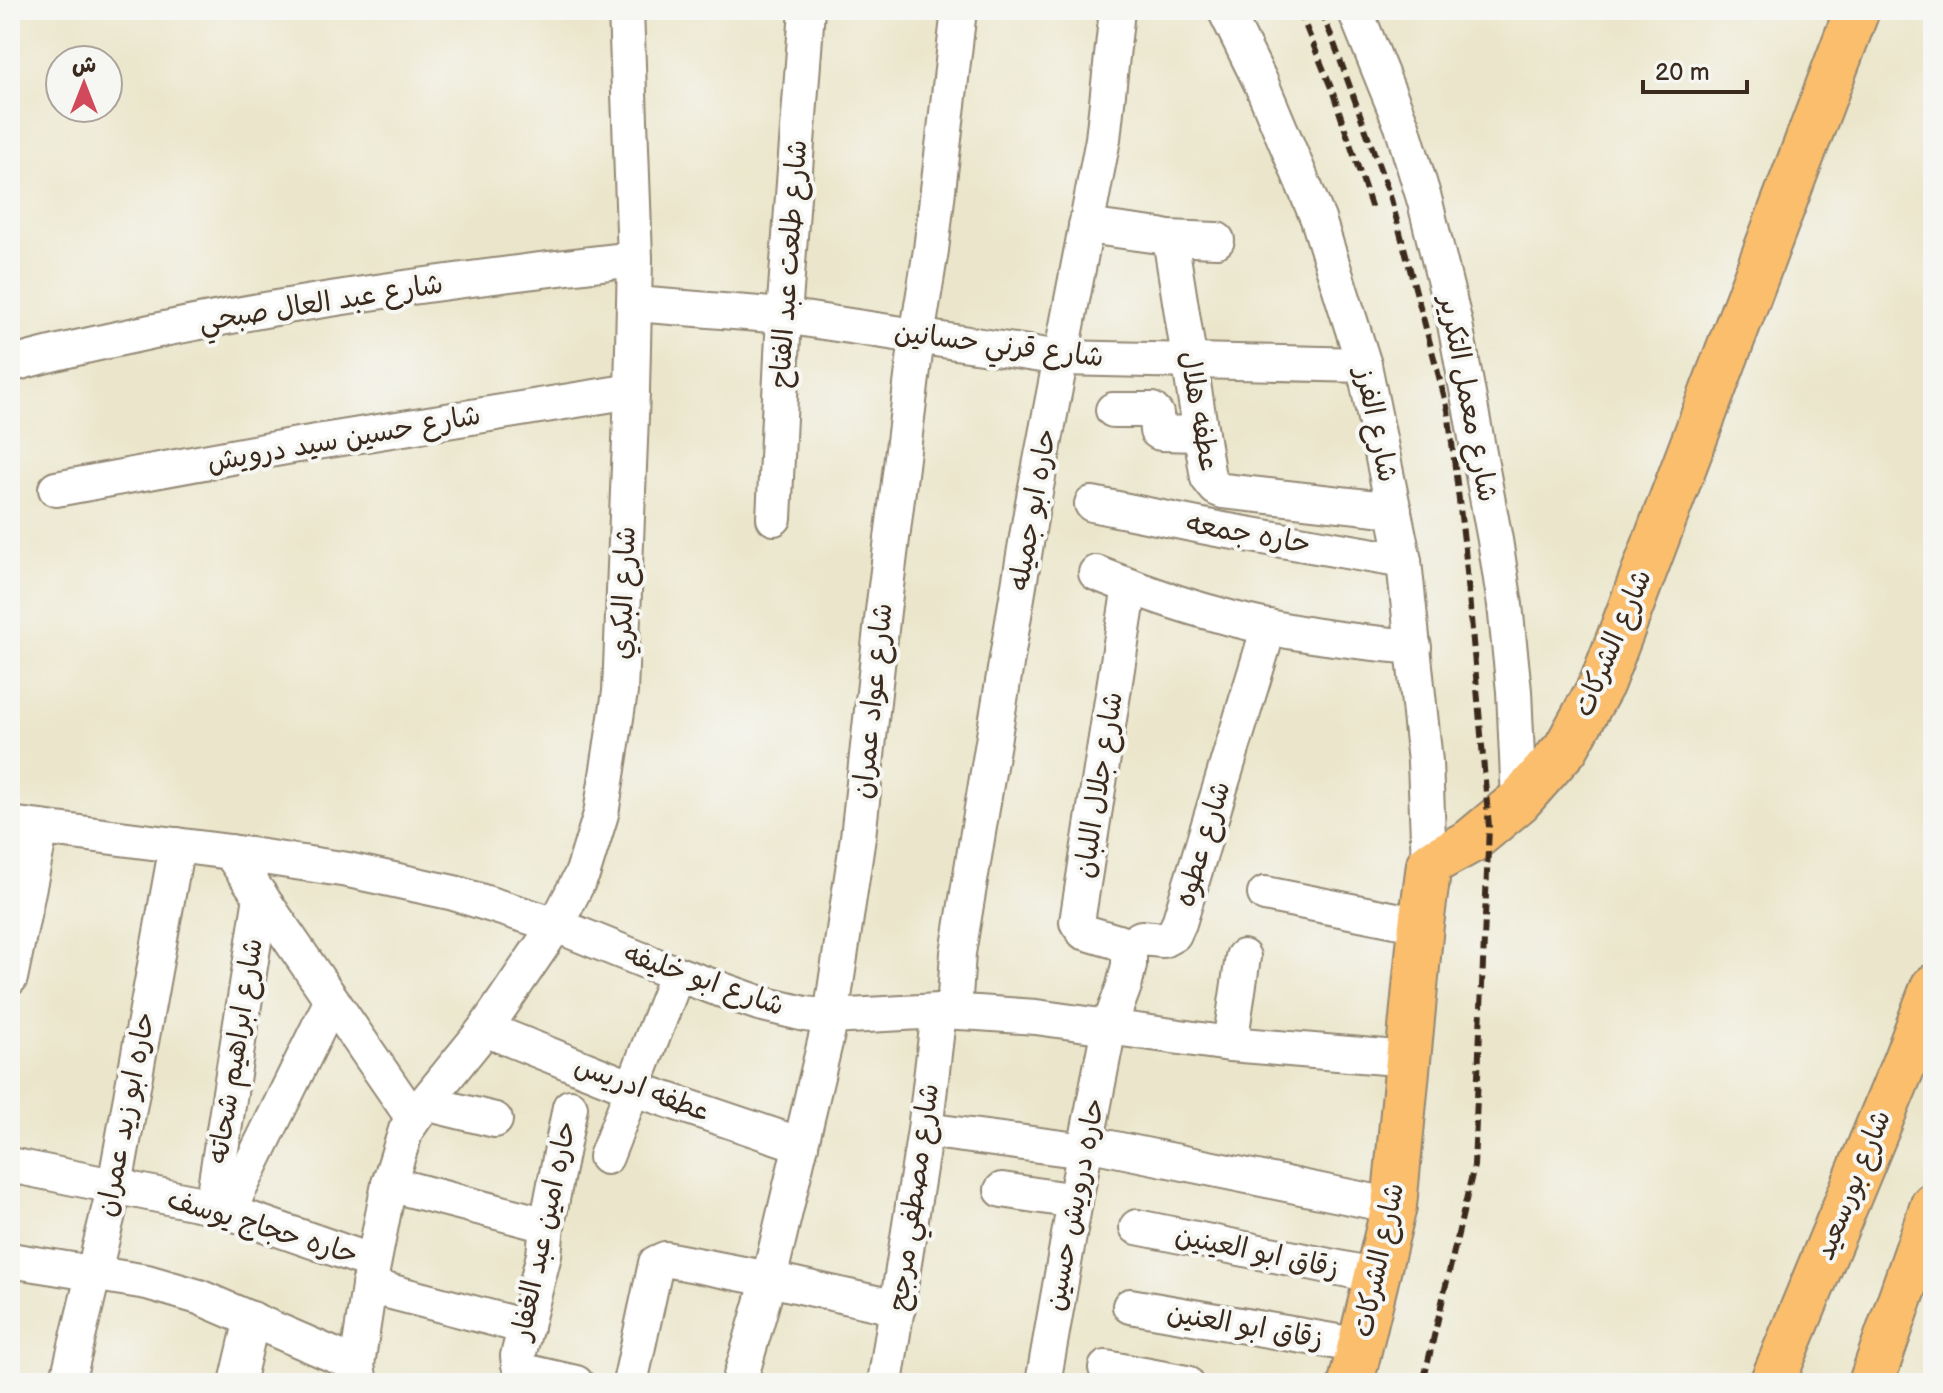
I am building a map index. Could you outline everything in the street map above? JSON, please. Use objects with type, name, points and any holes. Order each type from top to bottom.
[{"type":"main road","name":"شارع الشركات","points":[[1356,1364],[1394,1206],[1429,864],[1471,841],[1519,801],[1566,748],[1602,683],[1857,10]]},
{"type":"main road","name":"شارع بورسعيد","points":[[1772,1383],[1919,1067],[1933,987]]},
{"type":"main road","points":[[1871,1383],[1933,1205]]},
{"type":"street","name":"شارع البكري","points":[[358,1374],[371,1274],[399,1145],[419,1110],[485,1029],[556,925],[583,872],[601,814],[618,704],[635,304],[626,10]]},
{"type":"street","name":"شارع طلعت عبد الفتاح","points":[[774,518],[784,316],[807,10]]},
{"type":"street","name":"شارع عواد عمران","points":[[739,1383],[769,1279],[831,1017],[858,837],[883,611],[959,10]]},
{"type":"street","name":"حاره ابو جميله","points":[[946,1011],[1031,513],[1103,139],[1117,10]]},
{"type":"street","name":"شارع الفرز","points":[[1225,10],[1261,83],[1318,219],[1364,365],[1404,561],[1425,762],[1429,864]]},
{"type":"street","name":"شارع معمل التكرير","points":[[1355,10],[1402,126],[1425,202],[1455,324],[1505,605],[1514,691],[1519,801]]},
{"type":"street","points":[[1086,226],[1167,238],[1217,240]]},
{"type":"street","name":"عطفه هلال","points":[[1167,238],[1171,244],[1208,478],[1216,488],[1394,510]]},
{"type":"street","name":"شارع عبد العال صبحي","points":[[10,365],[58,351],[284,307],[635,259]]},
{"type":"street","name":"شارع قرني حسانين","points":[[635,304],[784,316],[1061,358],[1364,365]]},
{"type":"street","name":"شارع حسين سيد درويش","points":[[56,489],[286,447],[632,391]]},
{"type":"street","points":[[1113,410],[1152,410],[1156,414],[1157,431],[1160,433],[1200,434]]},
{"type":"street","name":"حاره جمعه","points":[[1092,504],[1404,561]]},
{"type":"street","points":[[1096,573],[1220,616],[1341,640],[1414,647]]},
{"type":"street","name":"شارع جلال اللبان","points":[[1129,951],[1118,942],[1084,932],[1077,922],[1130,586]]},
{"type":"street","name":"شارع عطوه","points":[[1129,951],[1133,943],[1141,938],[1163,940],[1174,934],[1179,923],[1269,627]]},
{"type":"street","points":[[10,978],[25,826]]},
{"type":"street","name":"شارع ابو خليفه","points":[[25,826],[348,870],[454,893],[556,925],[759,1003],[805,1014],[831,1017],[946,1011],[1036,1017],[1230,1044],[1409,1059]]},
{"type":"street","name":"حاره ابو زيد عمران","points":[[67,1383],[115,1185],[177,845]]},
{"type":"street","points":[[230,852],[332,1000],[419,1110],[495,1120]]},
{"type":"street","points":[[1265,894],[1421,925]]},
{"type":"street","name":"شارع ابراهيم شحاته","points":[[220,1209],[261,897]]},
{"type":"street","points":[[1109,1027],[1124,986],[1129,951]]},
{"type":"street","points":[[1230,1044],[1243,957]]},
{"type":"street","points":[[606,1157],[677,974]]},
{"type":"street","points":[[220,1209],[332,1000]]},
{"type":"street","name":"شارع مصطفي مرجح","points":[[885,1383],[946,1011]]},
{"type":"street","name":"حاره درويش حسين","points":[[1043,1383],[1109,1027]]},
{"type":"street","name":"عطفه ادريس","points":[[485,1029],[632,1088],[801,1145]]},
{"type":"street","name":"حاره امين عبد الغفار","points":[[522,1342],[544,1255],[570,1107]]},
{"type":"street","points":[[925,1130],[1085,1147],[1394,1206]]},
{"type":"street","name":"حاره حجاج يوسف","points":[[10,1165],[220,1209],[522,1342]]},
{"type":"street","points":[[389,1184],[547,1225]]},
{"type":"street","points":[[1002,1190],[1075,1201]]},
{"type":"street","name":"زقاق ابو العينين","points":[[1137,1227],[1378,1276]]},
{"type":"street","points":[[630,1383],[656,1263],[665,1259],[898,1308]]},
{"type":"street","points":[[10,1260],[147,1282],[199,1297],[252,1319],[358,1374]]},
{"type":"street","name":"زقاق ابو العنين","points":[[1130,1306],[1356,1364]]},
{"type":"street","points":[[237,1383],[252,1319]]},
{"type":"street","points":[[522,1342],[519,1365],[524,1371],[566,1382]]},
{"type":"street","points":[[1106,1368],[1186,1383]]},
{"type":"railway","points":[[1299,10],[1332,90],[1372,209]]},
{"type":"railway","points":[[1320,10],[1391,199],[1448,410],[1465,549],[1489,827],[1474,1166],[1423,1383]]}]
